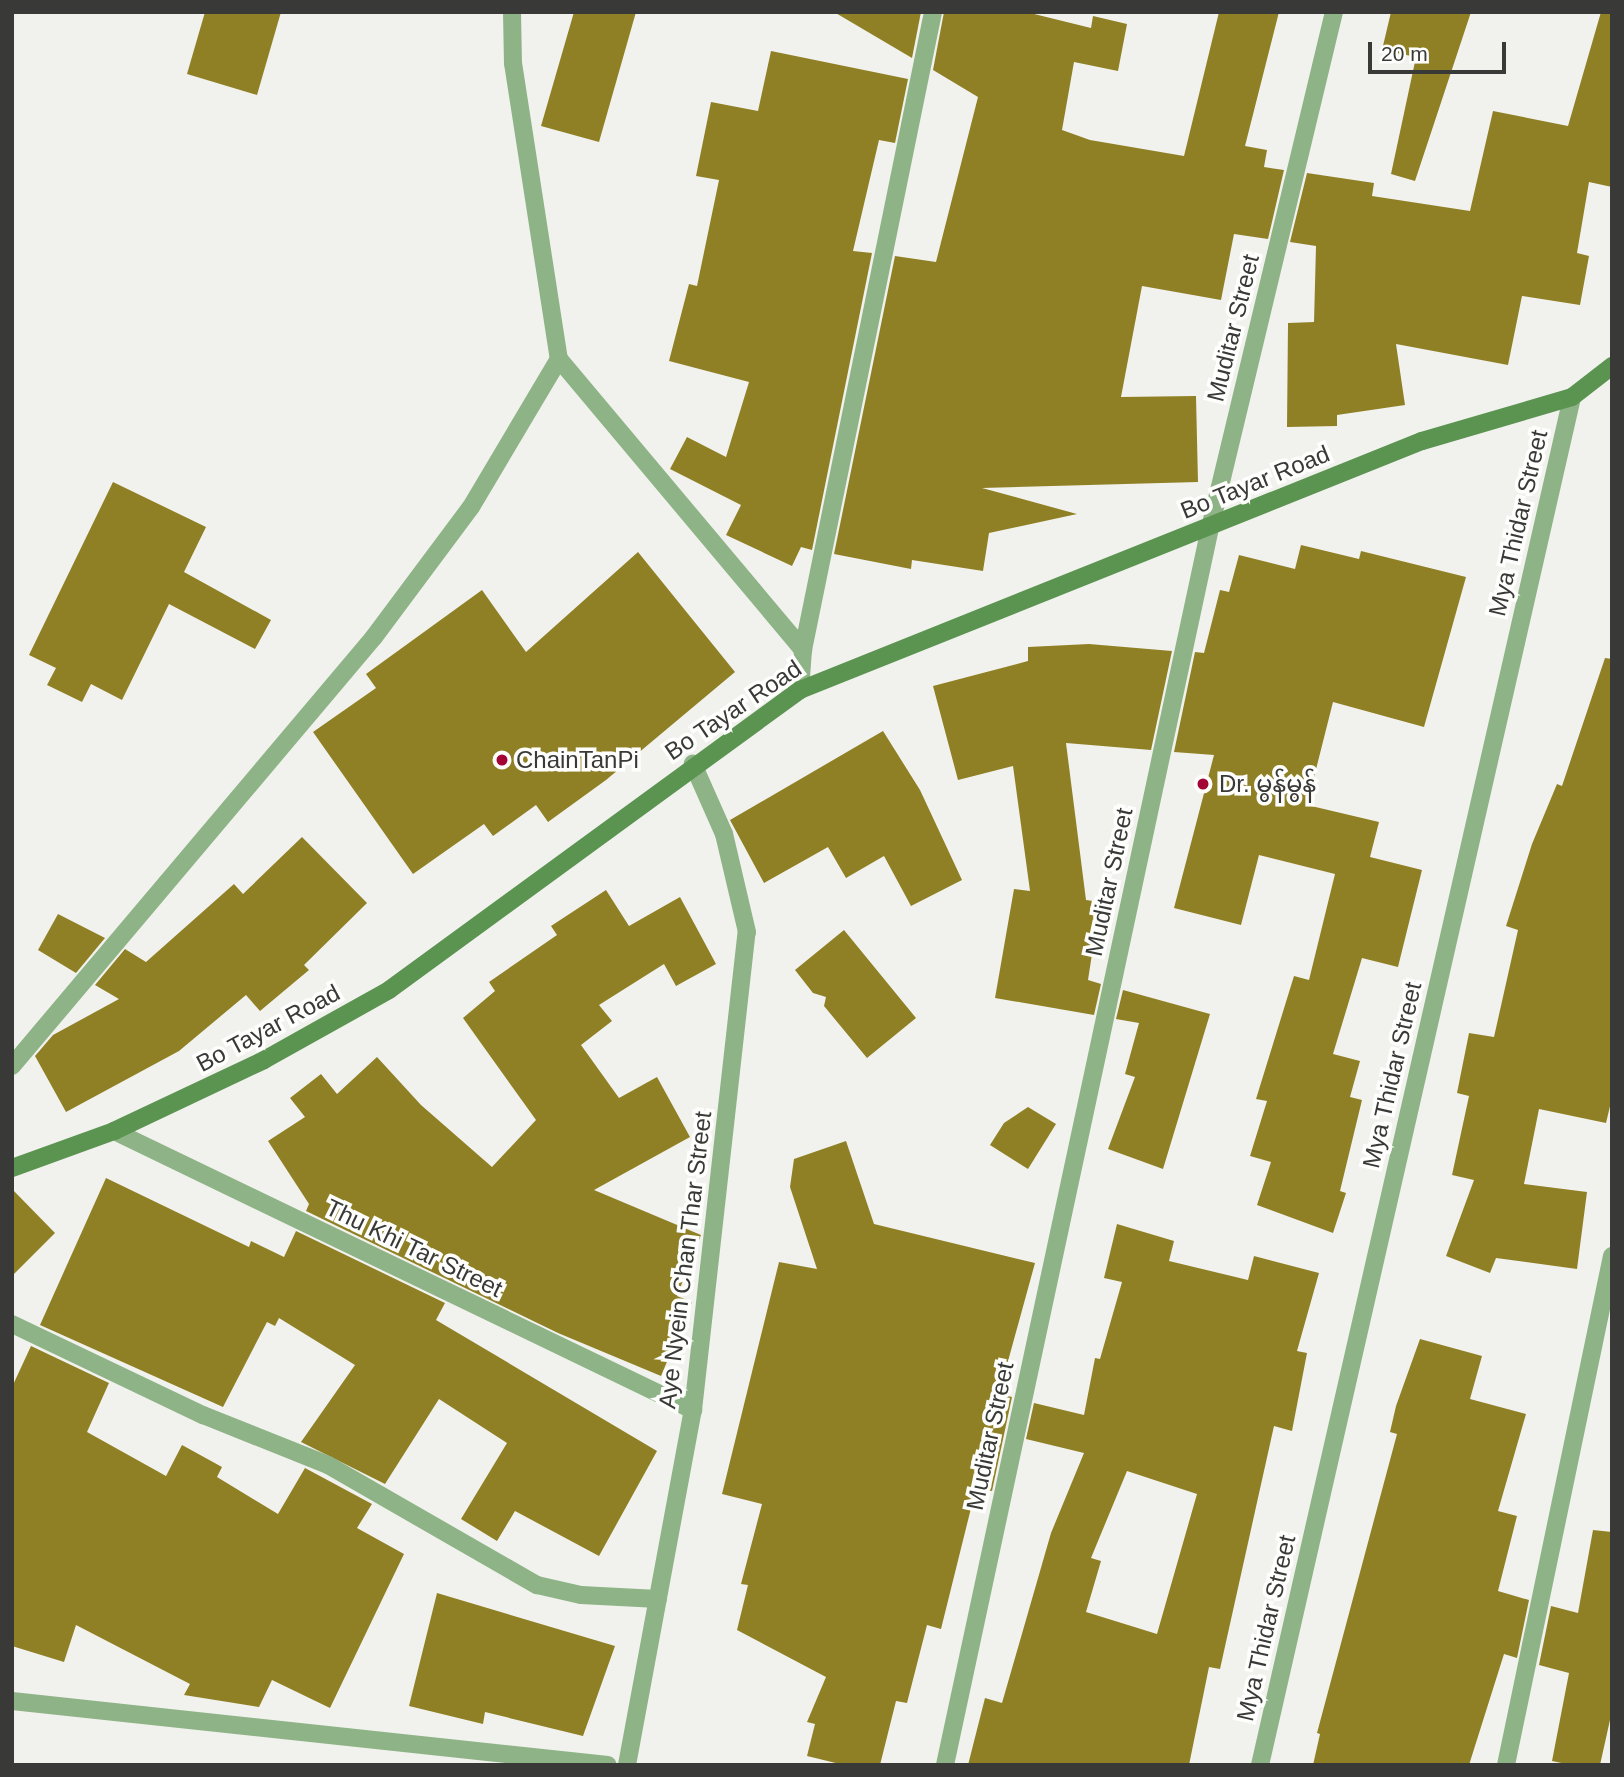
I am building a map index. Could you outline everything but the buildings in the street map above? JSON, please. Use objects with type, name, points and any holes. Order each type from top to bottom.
[{"type":"main road","name":"Bo Tayar Road","points":[[12,1168],[114,1131],[264,1060],[389,990],[693,764],[800,690],[1422,441],[1572,397],[1612,366]]},
{"type":"street","points":[[512,12],[513,63],[559,359],[803,650]]},
{"type":"street","points":[[800,690],[803,650],[933,12]]},
{"type":"street","name":"Muditar Street","points":[[945,1765],[1210,528],[1334,12]]},
{"type":"street","points":[[12,1066],[374,638],[471,507],[559,359]]},
{"type":"street","name":"Mya Thidar Street","points":[[1260,1765],[1572,397]]},
{"type":"street","name":"Aye Nyein Chan Thar Street","points":[[627,1765],[693,1410],[747,932],[724,834],[693,764]]},
{"type":"street","name":"Thu Khi Tar Street","points":[[114,1131],[693,1410]]},
{"type":"street","points":[[1506,1765],[1612,1256]]},
{"type":"street","points":[[12,1324],[203,1415],[328,1465],[537,1585],[581,1595],[658,1599]]},
{"type":"street","points":[[12,1701],[608,1765]]},
{"type":"place","name":"ChainTanPi","points":[[502,760]]},
{"type":"place","name":"Dr. မွန်မွန်","points":[[1203,784]]}]
